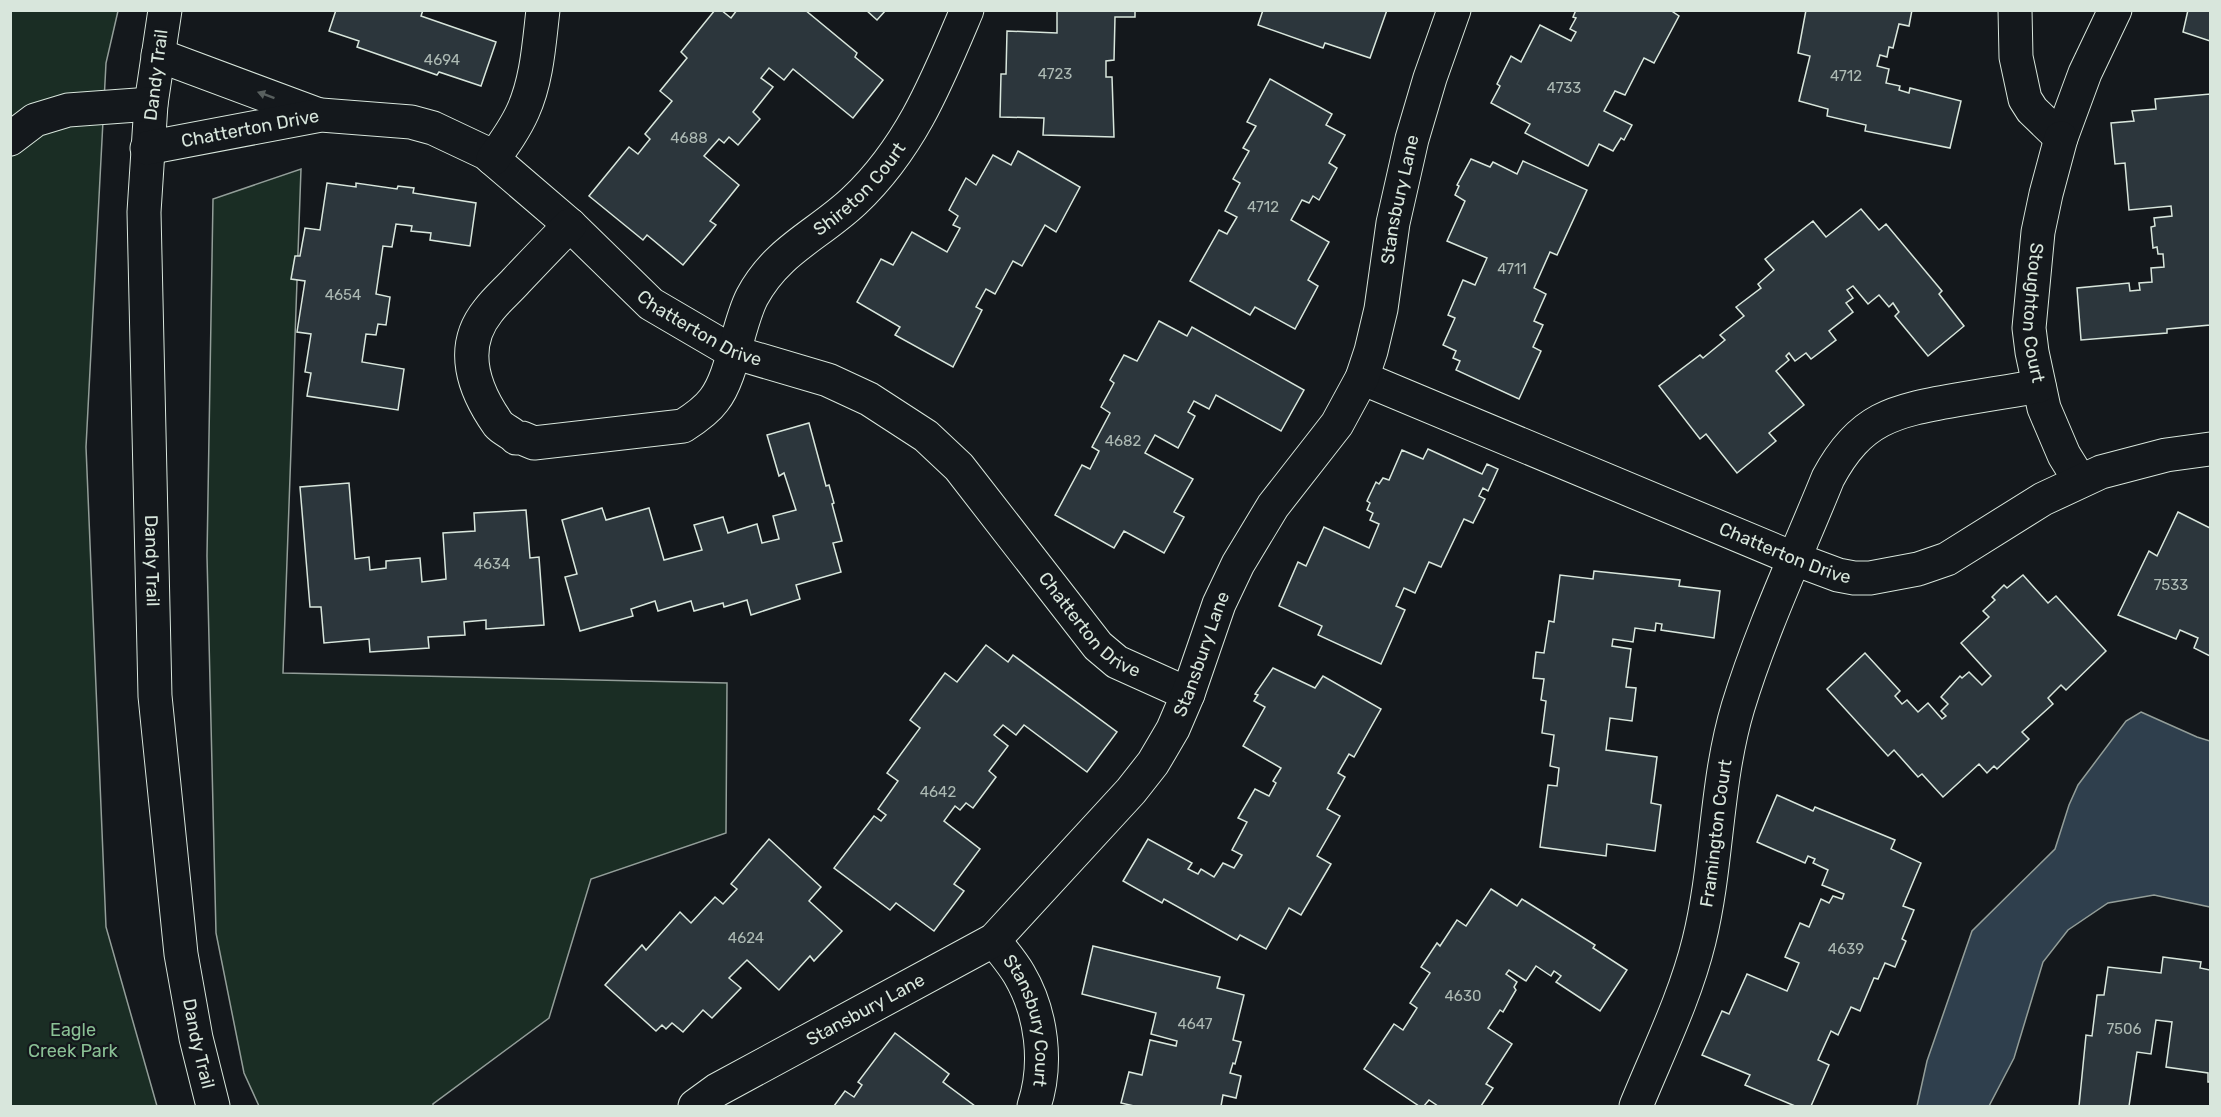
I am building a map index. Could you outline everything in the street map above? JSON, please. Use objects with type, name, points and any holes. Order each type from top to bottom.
[{"type":"street","name":"Dandy Trail","points":[[165,10],[151,104],[144,212],[155,696],[182,965],[196,1038],[213,1107]]},
{"type":"street","points":[[493,159],[514,130],[528,98],[543,10]]},
{"type":"street","name":"Shireton Court","points":[[570,225],[488,310],[479,326],[472,357],[473,377],[480,395],[500,427],[516,438],[534,443],[683,426],[714,401],[723,383],[752,296],[775,265],[798,243],[855,201],[908,136],[929,100],[967,10]]},
{"type":"street","name":"Stansbury Lane","points":[[695,1107],[727,1085],[994,940],[1138,782],[1166,741],[1188,694],[1211,626],[1238,564],[1273,506],[1337,424],[1362,378],[1381,309],[1393,223],[1412,139],[1454,10]]},
{"type":"street","points":[[2015,10],[2016,57],[2025,99],[2032,110],[2061,138]]},
{"type":"street","name":"Stoughton Court","points":[[2080,482],[2064,455],[2044,408],[2031,352],[2029,316],[2038,232],[2061,138],[2085,73],[2115,10]]},
{"type":"street","points":[[158,56],[321,115]]},
{"type":"street","points":[[10,139],[35,120],[68,110],[151,104]]},
{"type":"street","name":"Chatterton Drive","points":[[147,148],[321,115],[411,122],[433,128],[486,153],[570,225],[651,304],[733,352],[828,380],[869,399],[926,436],[959,467],[1098,646],[1118,662],[1188,694]]},
{"type":"street","name":"Chatterton Drive","points":[[1362,378],[1795,559],[1854,578],[1870,578],[1918,569],[1947,559],[2043,499],[2101,472],[2166,455],[2211,449]]},
{"type":"street","name":"Framington Court","points":[[1636,1107],[1699,942],[1713,863],[1721,783],[1736,717],[1758,650],[1839,457],[1863,432],[1883,418],[1905,409],[2039,386]]},
{"type":"street","name":"Stansbury Court","points":[[994,940],[1019,974],[1040,1030],[1040,1076],[1034,1107]]},
{"type":"green space","name":"Eagle Creek Park","points":[[10,11],[118,11],[106,63],[86,447],[106,927],[157,1106],[11,1106]]},
{"type":"green space","points":[[301,169],[283,673],[727,683],[726,833],[591,879],[549,1018],[433,1106],[259,1106],[244,1073],[216,933],[207,556],[213,199]]},
{"type":"water","points":[[2141,712],[2210,741],[2210,907],[2154,895],[2108,903],[2068,930],[2043,962],[2014,1058],[1989,1106],[1917,1106],[1927,1061],[1972,931],[2055,849],[2078,785],[2126,721]]},
{"type":"building","points":[[336,10],[423,10],[421,16],[496,42],[481,86],[439,72],[437,75],[357,47],[359,41],[329,31]]},
{"type":"building","points":[[715,10],[721,10],[731,18],[737,10],[805,10],[857,53],[855,57],[883,80],[853,118],[793,69],[784,80],[769,68],[761,78],[773,87],[753,112],[760,119],[738,145],[729,137],[724,143],[719,139],[704,156],[739,185],[710,221],[716,225],[683,265],[647,235],[643,240],[589,196],[629,147],[638,154],[650,139],[645,134],[672,101],[660,91],[687,58],[681,52]]},
{"type":"building","points":[[866,10],[886,10],[877,20]]},
{"type":"building","points":[[1050,10],[1135,10],[1135,17],[1115,17],[1114,60],[1106,61],[1106,77],[1112,77],[1114,137],[1043,135],[1044,118],[1000,117],[1001,74],[1006,74],[1007,31],[1057,33],[1057,11]]},
{"type":"building","points":[[1263,10],[1387,10],[1370,58],[1325,43],[1323,48],[1258,25]]},
{"type":"building","points":[[1576,10],[1670,10],[1679,16],[1654,63],[1644,58],[1625,95],[1615,91],[1604,111],[1632,125],[1624,140],[1621,138],[1613,151],[1599,144],[1588,166],[1525,133],[1530,124],[1491,103],[1500,86],[1497,84],[1511,56],[1521,62],[1540,25],[1571,41],[1576,32],[1570,29],[1576,18],[1573,17]]},
{"type":"building","points":[[1806,10],[1912,10],[1909,26],[1899,24],[1893,48],[1889,47],[1887,57],[1880,55],[1877,66],[1889,69],[1886,83],[1900,86],[1899,90],[1909,93],[1910,88],[1961,101],[1950,148],[1865,131],[1866,125],[1827,116],[1828,109],[1799,101],[1810,56],[1798,53]]},
{"type":"building","points":[[2188,10],[2210,10],[2210,41],[2183,32]]},
{"type":"building","points":[[1270,79],[1332,114],[1326,125],[1345,135],[1329,163],[1337,168],[1319,200],[1313,196],[1309,203],[1302,200],[1291,220],[1329,242],[1308,280],[1318,286],[1295,329],[1255,307],[1250,315],[1190,281],[1219,230],[1227,234],[1237,217],[1225,211],[1240,183],[1233,179],[1249,151],[1243,148],[1256,126],[1247,122]]},
{"type":"building","points":[[2210,94],[2210,325],[2167,329],[2167,333],[2081,340],[2077,288],[2129,283],[2130,291],[2140,290],[2139,283],[2152,282],[2151,268],[2164,267],[2163,254],[2158,254],[2157,247],[2153,248],[2151,227],[2155,226],[2154,218],[2172,216],[2171,206],[2129,210],[2125,163],[2115,164],[2111,123],[2134,121],[2132,111],[2156,109],[2155,99]]},
{"type":"building","points":[[1018,151],[1080,187],[1056,232],[1045,225],[1022,266],[1013,261],[995,294],[986,289],[976,307],[982,310],[953,367],[895,335],[900,327],[857,302],[881,259],[893,265],[912,232],[947,252],[960,228],[953,225],[958,216],[949,210],[966,178],[976,185],[993,155],[1011,165]]},
{"type":"building","points":[[1471,159],[1490,167],[1493,162],[1517,174],[1523,161],[1587,190],[1557,255],[1550,252],[1534,288],[1546,294],[1534,321],[1543,325],[1533,347],[1541,351],[1519,399],[1456,370],[1460,361],[1453,358],[1456,351],[1443,345],[1455,318],[1448,315],[1463,280],[1475,285],[1487,258],[1447,241],[1465,201],[1455,195],[1459,186],[1457,185]]},
{"type":"building","points":[[327,183],[356,187],[356,183],[397,189],[398,186],[414,188],[413,193],[476,203],[470,246],[430,240],[431,233],[411,231],[412,226],[396,224],[392,247],[383,246],[376,294],[390,297],[386,325],[378,324],[376,335],[366,334],[362,362],[404,369],[398,410],[307,396],[311,373],[305,372],[311,334],[297,332],[305,281],[291,279],[295,256],[300,256],[305,228],[320,230]]},
{"type":"building","points":[[1861,209],[1879,230],[1886,224],[1942,291],[1939,294],[1964,326],[1928,356],[1895,316],[1899,312],[1893,303],[1889,307],[1879,295],[1868,304],[1853,286],[1847,290],[1853,298],[1846,303],[1853,312],[1829,331],[1836,340],[1811,359],[1806,353],[1795,361],[1789,353],[1786,356],[1789,360],[1776,371],[1804,405],[1769,433],[1776,441],[1737,473],[1706,434],[1700,439],[1659,386],[1700,355],[1703,358],[1725,340],[1720,335],[1744,316],[1736,307],[1761,288],[1758,284],[1774,270],[1765,259],[1813,221],[1826,237]]},
{"type":"building","points":[[1159,321],[1187,336],[1192,327],[1304,390],[1281,431],[1216,395],[1209,409],[1194,401],[1188,412],[1195,416],[1178,448],[1155,435],[1145,453],[1193,479],[1174,512],[1184,517],[1164,553],[1124,531],[1114,548],[1055,515],[1082,465],[1090,469],[1099,451],[1092,447],[1110,413],[1101,407],[1114,383],[1110,380],[1124,355],[1137,361]]},
{"type":"building","points":[[809,423],[826,486],[829,485],[834,503],[832,504],[842,541],[833,543],[841,572],[796,585],[800,599],[751,615],[747,600],[724,607],[723,603],[694,611],[691,601],[658,611],[655,601],[631,609],[633,616],[580,631],[565,577],[577,574],[562,520],[602,508],[606,520],[649,508],[664,560],[702,550],[694,525],[723,517],[728,533],[757,524],[762,543],[779,539],[773,516],[796,510],[784,473],[779,476],[767,435]]},
{"type":"building","points":[[1428,449],[1482,474],[1487,464],[1498,469],[1488,491],[1483,488],[1479,496],[1485,499],[1473,523],[1464,519],[1441,567],[1429,562],[1415,593],[1404,588],[1396,606],[1405,610],[1381,664],[1318,635],[1322,626],[1279,606],[1298,562],[1306,566],[1324,527],[1369,548],[1379,524],[1370,520],[1373,513],[1367,510],[1370,503],[1367,501],[1376,482],[1379,484],[1383,478],[1389,480],[1402,450],[1423,459]]},
{"type":"building","points":[[349,483],[355,559],[369,557],[370,570],[386,568],[386,561],[420,558],[422,582],[446,579],[443,533],[475,531],[474,513],[526,510],[530,558],[539,557],[544,625],[486,629],[486,620],[464,622],[465,635],[428,637],[429,648],[370,652],[369,639],[324,643],[321,607],[310,607],[300,487]]},
{"type":"building","points":[[2178,512],[2210,528],[2210,656],[2194,648],[2198,638],[2180,630],[2176,639],[2118,615],[2149,551],[2157,556]]},
{"type":"building","points":[[1594,571],[1680,580],[1679,586],[1720,591],[1714,638],[1661,630],[1662,624],[1656,623],[1655,631],[1635,628],[1633,642],[1613,639],[1612,646],[1631,649],[1626,687],[1636,688],[1632,721],[1610,718],[1606,750],[1657,757],[1651,803],[1661,805],[1655,851],[1607,844],[1606,856],[1540,847],[1548,785],[1557,786],[1559,768],[1550,766],[1554,735],[1542,733],[1546,701],[1541,700],[1544,679],[1533,678],[1536,652],[1544,653],[1549,621],[1554,622],[1560,575],[1593,579]]},
{"type":"building","points":[[2023,575],[2048,603],[2056,596],[2106,651],[2066,690],[2061,685],[2048,698],[2053,704],[2022,732],[2029,739],[1997,769],[1994,766],[1987,773],[1979,764],[1943,797],[1922,774],[1918,777],[1894,750],[1888,756],[1827,689],[1865,653],[1900,691],[1895,696],[1902,704],[1907,700],[1918,712],[1928,703],[1942,719],[1946,716],[1941,711],[1948,704],[1941,697],[1960,676],[1962,678],[1969,672],[1982,685],[1991,676],[1961,643],[1989,617],[1983,611],[1995,600],[1992,597],[2004,585],[2007,588]]},
{"type":"building","points":[[986,645],[1008,662],[1013,655],[1117,732],[1087,772],[1024,725],[1016,735],[1003,725],[994,735],[1008,746],[989,771],[996,777],[973,808],[966,803],[960,810],[955,806],[944,821],[980,849],[954,884],[964,891],[934,931],[896,903],[890,910],[834,868],[874,816],[881,821],[886,815],[878,809],[898,781],[887,773],[920,728],[910,720],[945,673],[957,682]]},
{"type":"building","points":[[1273,668],[1315,688],[1323,676],[1381,709],[1354,757],[1349,754],[1338,773],[1345,777],[1327,809],[1340,816],[1317,856],[1331,864],[1301,915],[1289,908],[1266,949],[1240,935],[1237,940],[1164,899],[1162,903],[1123,881],[1148,839],[1192,863],[1188,869],[1198,874],[1201,869],[1214,877],[1223,863],[1234,868],[1242,855],[1232,850],[1247,822],[1238,818],[1255,789],[1269,796],[1276,783],[1273,781],[1281,768],[1243,746],[1265,707],[1254,701],[1258,695],[1255,694]]},
{"type":"building","points":[[1777,795],[1813,811],[1815,807],[1895,840],[1891,849],[1921,863],[1903,906],[1914,910],[1902,939],[1906,941],[1895,967],[1885,963],[1878,979],[1874,978],[1860,1011],[1851,1007],[1838,1035],[1831,1031],[1818,1060],[1829,1065],[1811,1106],[1795,1106],[1745,1085],[1750,1075],[1702,1055],[1722,1011],[1729,1014],[1747,974],[1787,991],[1799,963],[1785,957],[1800,923],[1809,927],[1821,899],[1829,903],[1833,896],[1842,899],[1844,894],[1822,885],[1828,870],[1813,863],[1815,859],[1808,856],[1805,863],[1757,842]]},
{"type":"building","points":[[769,839],[821,887],[809,901],[842,931],[814,961],[810,956],[779,990],[747,960],[729,978],[741,988],[712,1018],[703,1010],[683,1032],[672,1023],[666,1029],[662,1025],[656,1031],[605,985],[642,945],[646,950],[680,912],[691,923],[715,897],[723,904],[737,889],[731,884]]},
{"type":"building","points":[[1491,889],[1517,906],[1522,899],[1595,945],[1593,948],[1627,970],[1600,1011],[1556,982],[1561,976],[1554,971],[1551,976],[1536,966],[1526,981],[1509,970],[1506,974],[1517,982],[1514,987],[1516,990],[1503,1012],[1500,1010],[1488,1028],[1512,1044],[1486,1084],[1493,1088],[1481,1106],[1438,1106],[1429,1100],[1424,1106],[1419,1106],[1364,1069],[1394,1024],[1403,1030],[1417,1008],[1410,1003],[1430,973],[1421,967],[1437,943],[1440,946],[1457,920],[1466,926]]},
{"type":"building","points":[[1093,946],[1220,977],[1217,988],[1244,995],[1233,1040],[1241,1042],[1230,1073],[1241,1076],[1236,1098],[1223,1095],[1221,1106],[1134,1106],[1121,1103],[1129,1072],[1142,1075],[1150,1040],[1176,1046],[1177,1041],[1151,1034],[1156,1013],[1082,994]]},
{"type":"building","points":[[2163,957],[2201,962],[2200,968],[2210,970],[2210,1082],[2208,1082],[2208,1073],[2166,1067],[2172,1022],[2156,1020],[2151,1054],[2137,1052],[2129,1106],[2079,1106],[2086,1035],[2092,1036],[2097,995],[2104,995],[2108,967],[2161,973]]},
{"type":"building","points":[[895,1033],[949,1074],[943,1082],[975,1106],[834,1106],[845,1091],[854,1097],[862,1085],[858,1082]]}]
